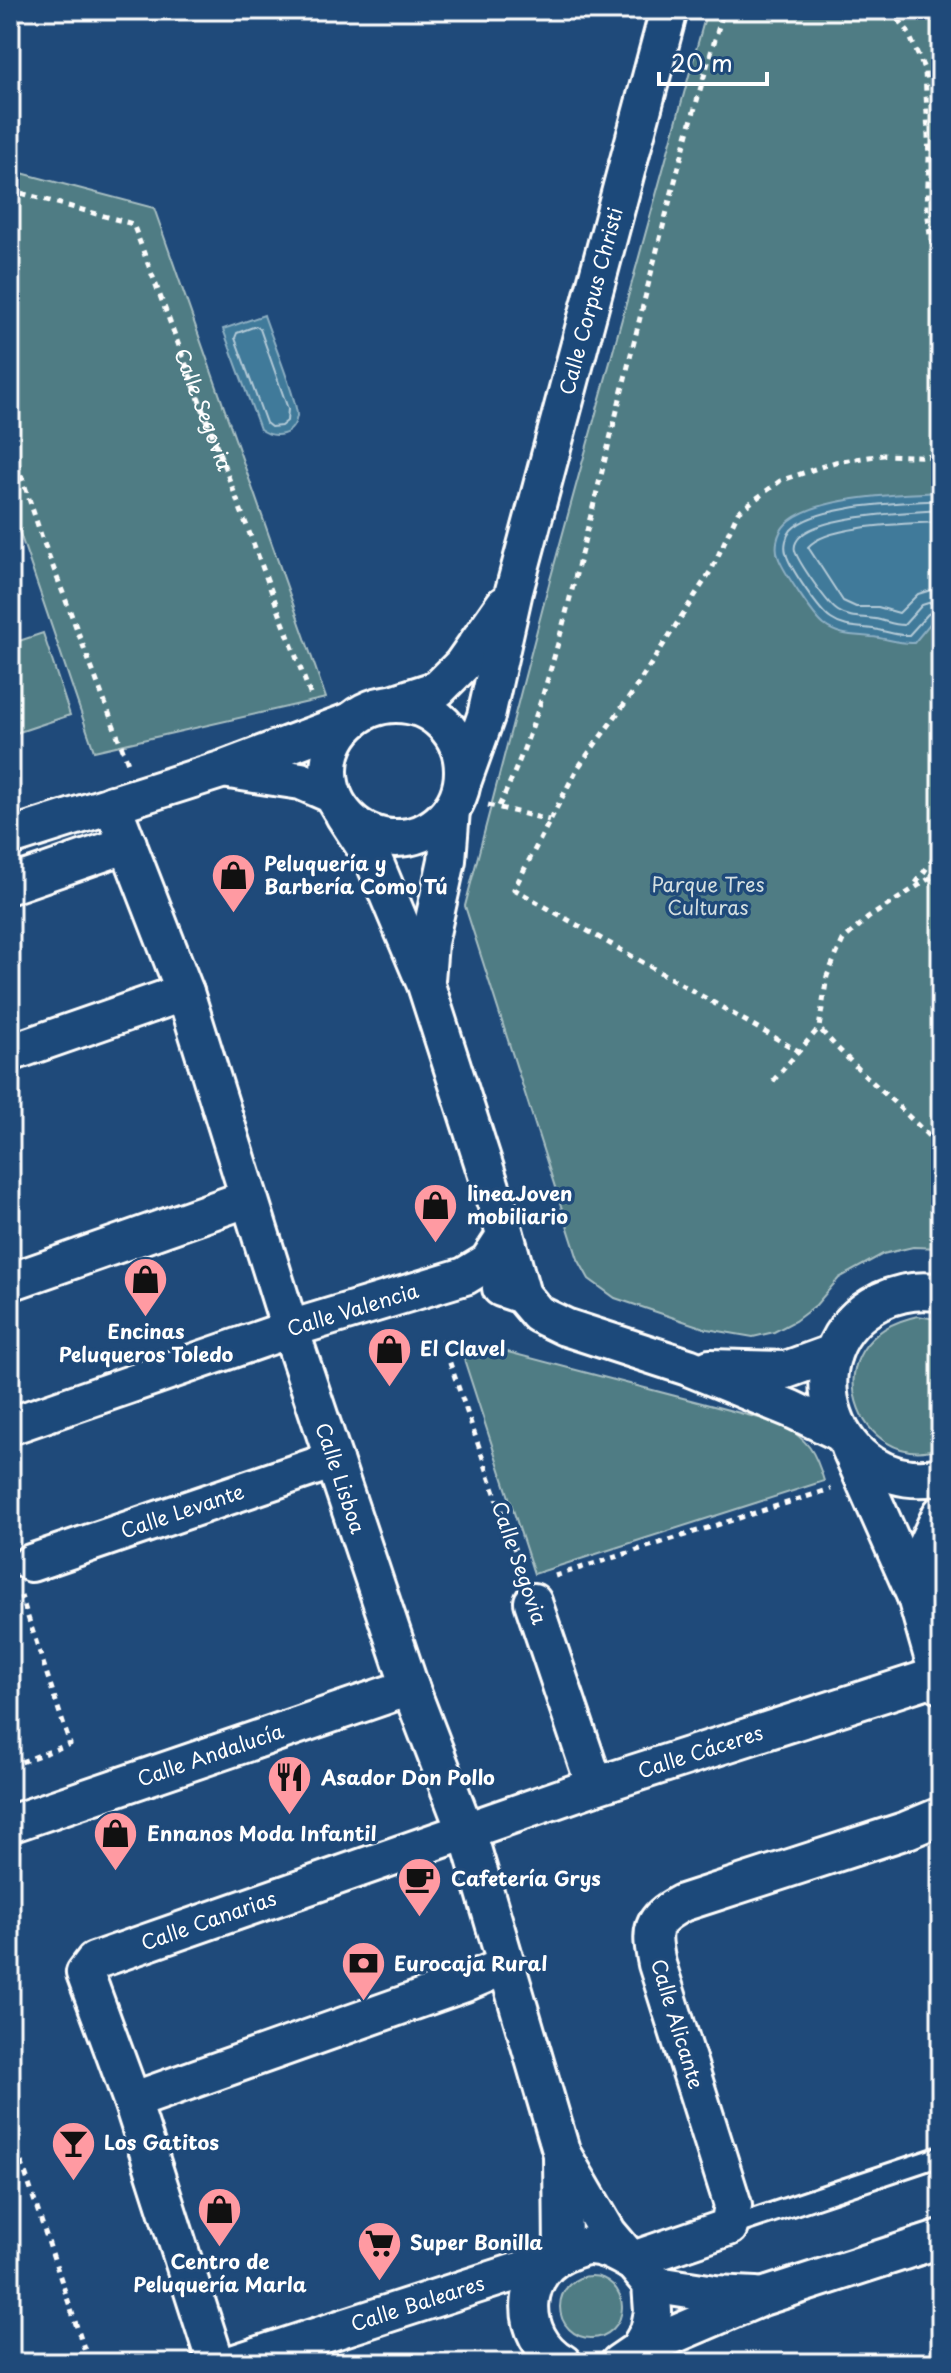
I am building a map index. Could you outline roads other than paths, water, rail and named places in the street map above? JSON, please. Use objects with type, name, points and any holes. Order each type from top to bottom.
[{"type":"street","name":"Calle Corpus Christi","points":[[467,798],[514,591],[669,10]]},
{"type":"street","name":"Calle Corpus Christi","points":[[395,703],[438,689],[462,665],[514,591]]},
{"type":"street","points":[[10,837],[224,769],[335,717],[395,703],[414,706],[432,714],[446,726],[457,742],[467,798],[447,860],[429,943],[426,985]]},
{"type":"street","points":[[335,717],[338,736],[330,755],[329,775],[339,805],[374,861],[426,985],[522,1295],[538,1314],[565,1327],[688,1367],[791,1409],[871,1465],[897,1477],[925,1479],[941,1476]]},
{"type":"street","points":[[224,769],[301,781],[339,805],[360,828],[379,836],[399,839],[428,829],[467,798]]},
{"type":"street","name":"Calle Lisboa","points":[[126,799],[128,844],[185,992],[290,1329],[410,1687],[466,1830],[562,2154],[608,2233],[640,2272]]},
{"type":"street","points":[[10,885],[128,844]]},
{"type":"street","points":[[10,1053],[185,992]]},
{"type":"street","points":[[10,1282],[249,1198]]},
{"type":"street","points":[[465,1276],[488,1262],[505,1236]]},
{"type":"street","points":[[465,1276],[522,1295]]},
{"type":"street","name":"Calle Valencia","points":[[10,1426],[290,1329],[465,1276]]},
{"type":"street","points":[[939,1681],[916,1597],[830,1405],[827,1382],[833,1353],[847,1328],[868,1307],[895,1294],[924,1290],[941,1293]]},
{"type":"street","points":[[688,1367],[786,1370],[833,1353]]},
{"type":"street","name":"Calle Levante","points":[[24,1574],[334,1460]]},
{"type":"street","points":[[916,1597],[923,1552],[941,1514]]},
{"type":"street","name":"Calle Segovia","points":[[530,1594],[595,1786]]},
{"type":"street","name":"Calle Cáceres","points":[[466,1830],[595,1786],[939,1681]]},
{"type":"street","name":"Calle Andalucía","points":[[10,1824],[410,1687]]},
{"type":"street","name":"Calle Alicante","points":[[729,2227],[733,2205],[657,1964],[652,1941],[654,1926],[661,1915],[682,1903],[907,1830],[941,1816]]},
{"type":"street","name":"Calle Canarias","points":[[216,2363],[132,2101],[85,1973],[94,1961],[466,1830]]},
{"type":"street","points":[[132,2101],[465,1983],[507,1965]]},
{"type":"street","name":"Calle Lisboa","points":[[558,2257],[562,2154]]},
{"type":"street","points":[[628,2356],[649,2331],[653,2312],[640,2272],[729,2227]]},
{"type":"street","points":[[628,2356],[762,2297],[941,2239]]},
{"type":"street","name":"Calle Baleares","points":[[235,2363],[587,2245],[606,2249],[640,2272],[715,2294],[762,2297]]},
{"type":"street","points":[[553,2360],[533,2333],[528,2312],[534,2284],[558,2257]]},
{"type":"lane","points":[[729,2227],[941,2156]]},
{"type":"water","points":[[264,315],[296,408],[294,425],[280,435],[260,429],[223,329]]},
{"type":"water","points":[[941,492],[941,615],[914,643],[847,634],[824,625],[779,559],[777,541],[786,524],[816,507],[837,502]]},
{"type":"place","name":"Peluquería y Barbería Como Tú","points":[[233,915]]},
{"type":"place","name":"lineaJoven mobiliario","points":[[436,1245]]},
{"type":"place","name":"Encinas Peluqueros Toledo","points":[[146,1319]]},
{"type":"place","name":"El Clavel","points":[[389,1388]]},
{"type":"place","name":"Asador Don Pollo","points":[[290,1817]]},
{"type":"place","name":"Ennanos Moda Infantil","points":[[116,1873]]},
{"type":"place","name":"Cafetería Grys","points":[[420,1918]]},
{"type":"place","name":"Eurocaja Rural","points":[[363,2003]]},
{"type":"place","name":"Los Gatitos","points":[[73,2182]]},
{"type":"place","name":"Centro de Peluquería Marla","points":[[220,2249]]},
{"type":"place","name":"Super Bonilla","points":[[379,2282]]},
{"type":"park label","name":"Parque Tres Culturas","points":[[708,896]]}]
